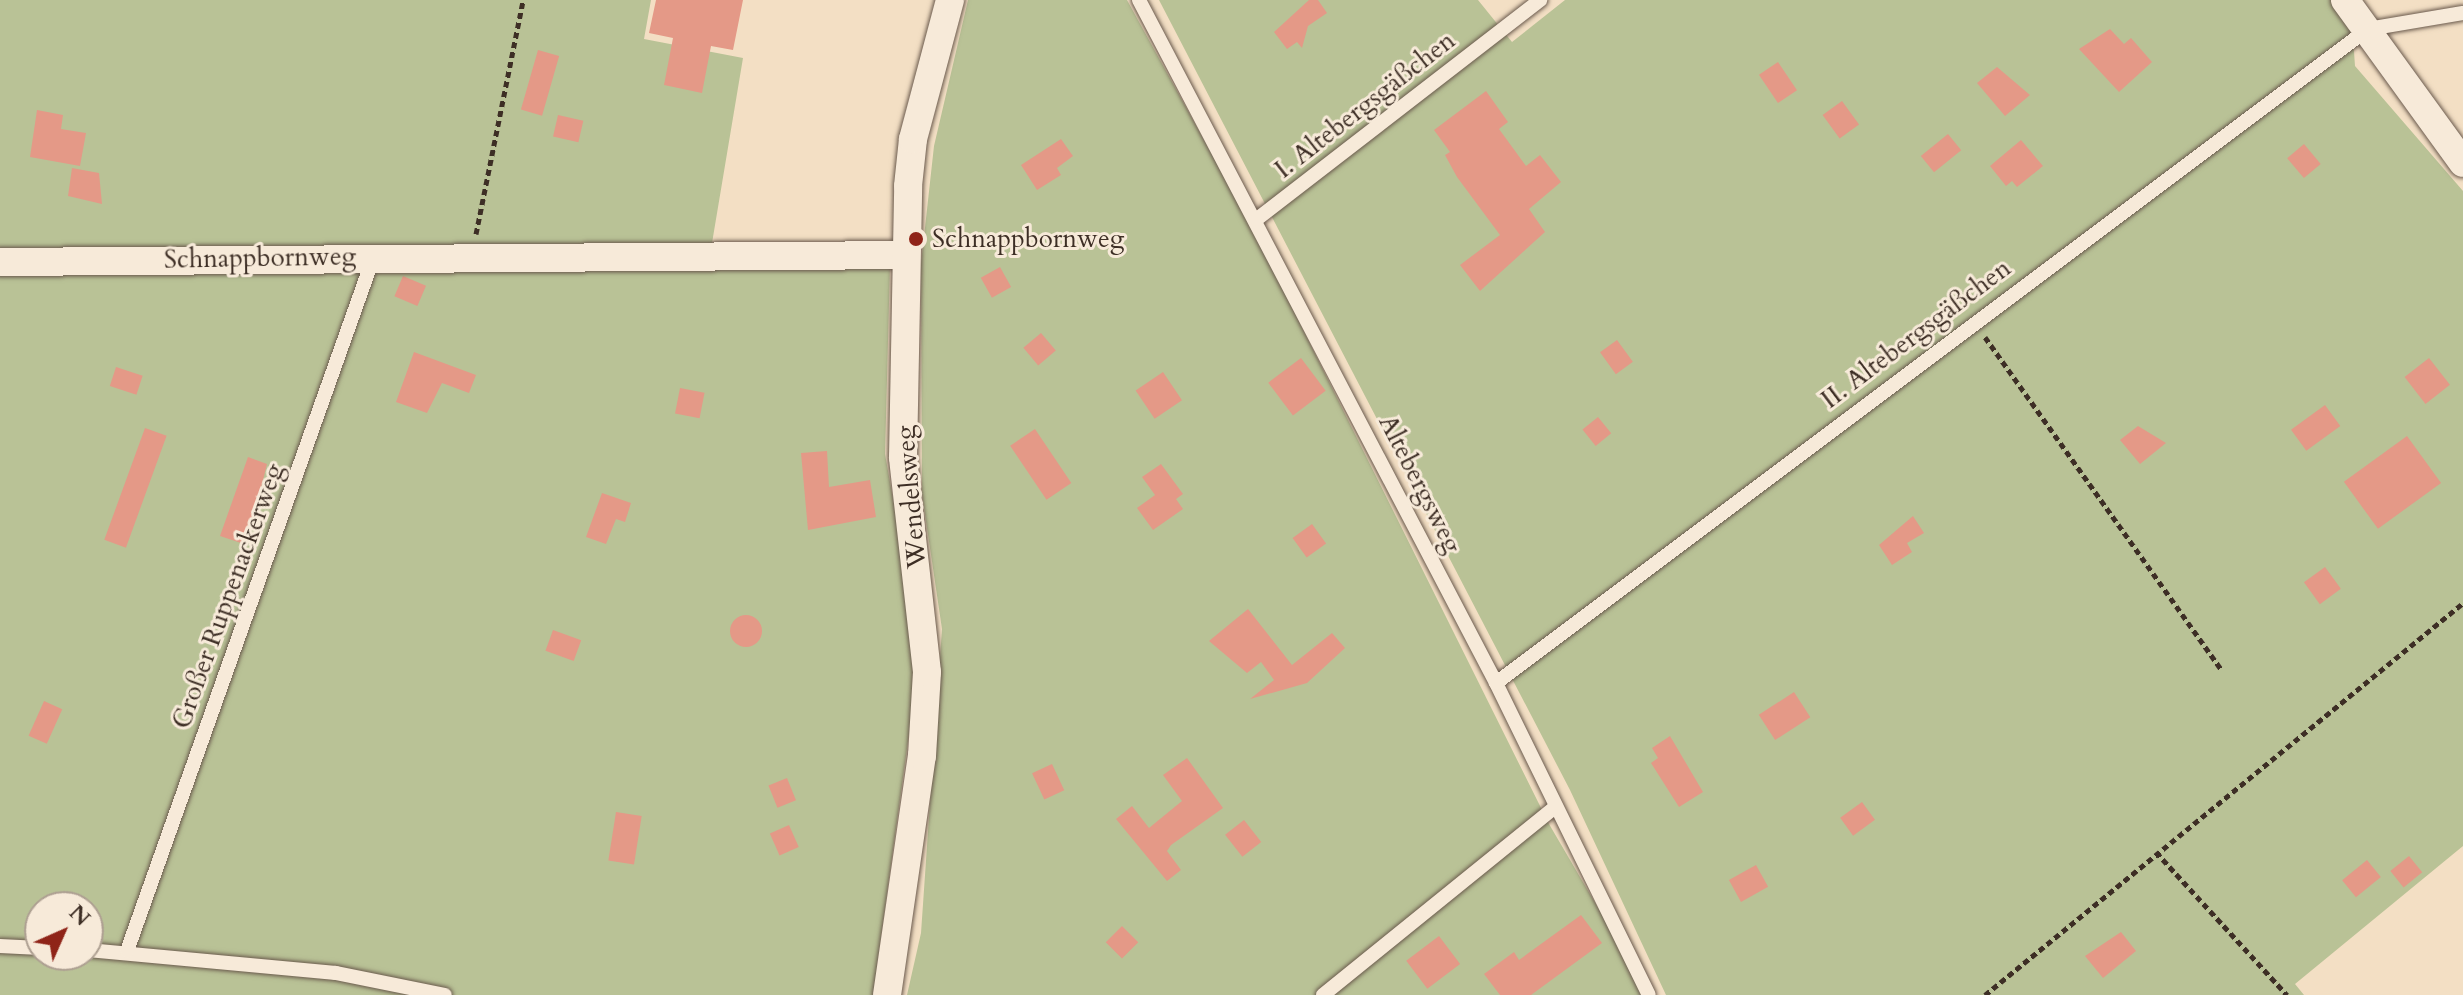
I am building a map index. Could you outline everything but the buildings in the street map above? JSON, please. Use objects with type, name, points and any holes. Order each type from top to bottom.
[{"type":"street","name":"Wendelsweg","points":[[887,995],[922,756],[927,672],[903,457],[904,255],[913,139],[950,0]]},
{"type":"street","points":[[2345,0],[2463,163]]},
{"type":"street","name":"Schnappbornweg","points":[[0,262],[374,256],[904,255]]},
{"type":"lane","name":"Altebergsweg","points":[[1139,0],[1257,219],[1496,683],[1554,808],[1649,995]]},
{"type":"lane","name":"I. Altebergsgäßchen","points":[[1257,219],[1540,0]]},
{"type":"lane","points":[[2368,29],[2463,13]]},
{"type":"lane","name":"II. Altebergsgäßchen","points":[[1496,683],[1973,320],[2368,29]]},
{"type":"lane","name":"Großer Ruppenackerweg","points":[[127,951],[374,256]]},
{"type":"lane","points":[[1323,995],[1554,808]]},
{"type":"lane","points":[[0,946],[24,947]]},
{"type":"lane","points":[[104,950],[336,973],[445,995]]},
{"type":"path","points":[[471,256],[523,0]]},
{"type":"path","points":[[1973,320],[2221,669]]},
{"type":"path","points":[[1985,995],[2463,603]]},
{"type":"path","points":[[2156,852],[2287,995]]},
{"type":"green space","points":[[0,0],[651,0],[644,39],[743,58],[708,267],[890,266],[885,454],[915,622],[913,705],[873,995],[0,995]]},
{"type":"green space","points":[[968,0],[1127,0],[1254,231],[1549,824],[1649,995],[907,995],[921,933],[942,629],[922,494],[921,264],[934,146]]},
{"type":"green space","points":[[1159,0],[1478,0],[1512,42],[1565,0],[2331,0],[2352,23],[2355,66],[2463,191],[2463,846],[2295,984],[2304,995],[1666,995],[1570,790]]},
{"type":"place","name":"Schnappbornweg","points":[[916,239]]}]
